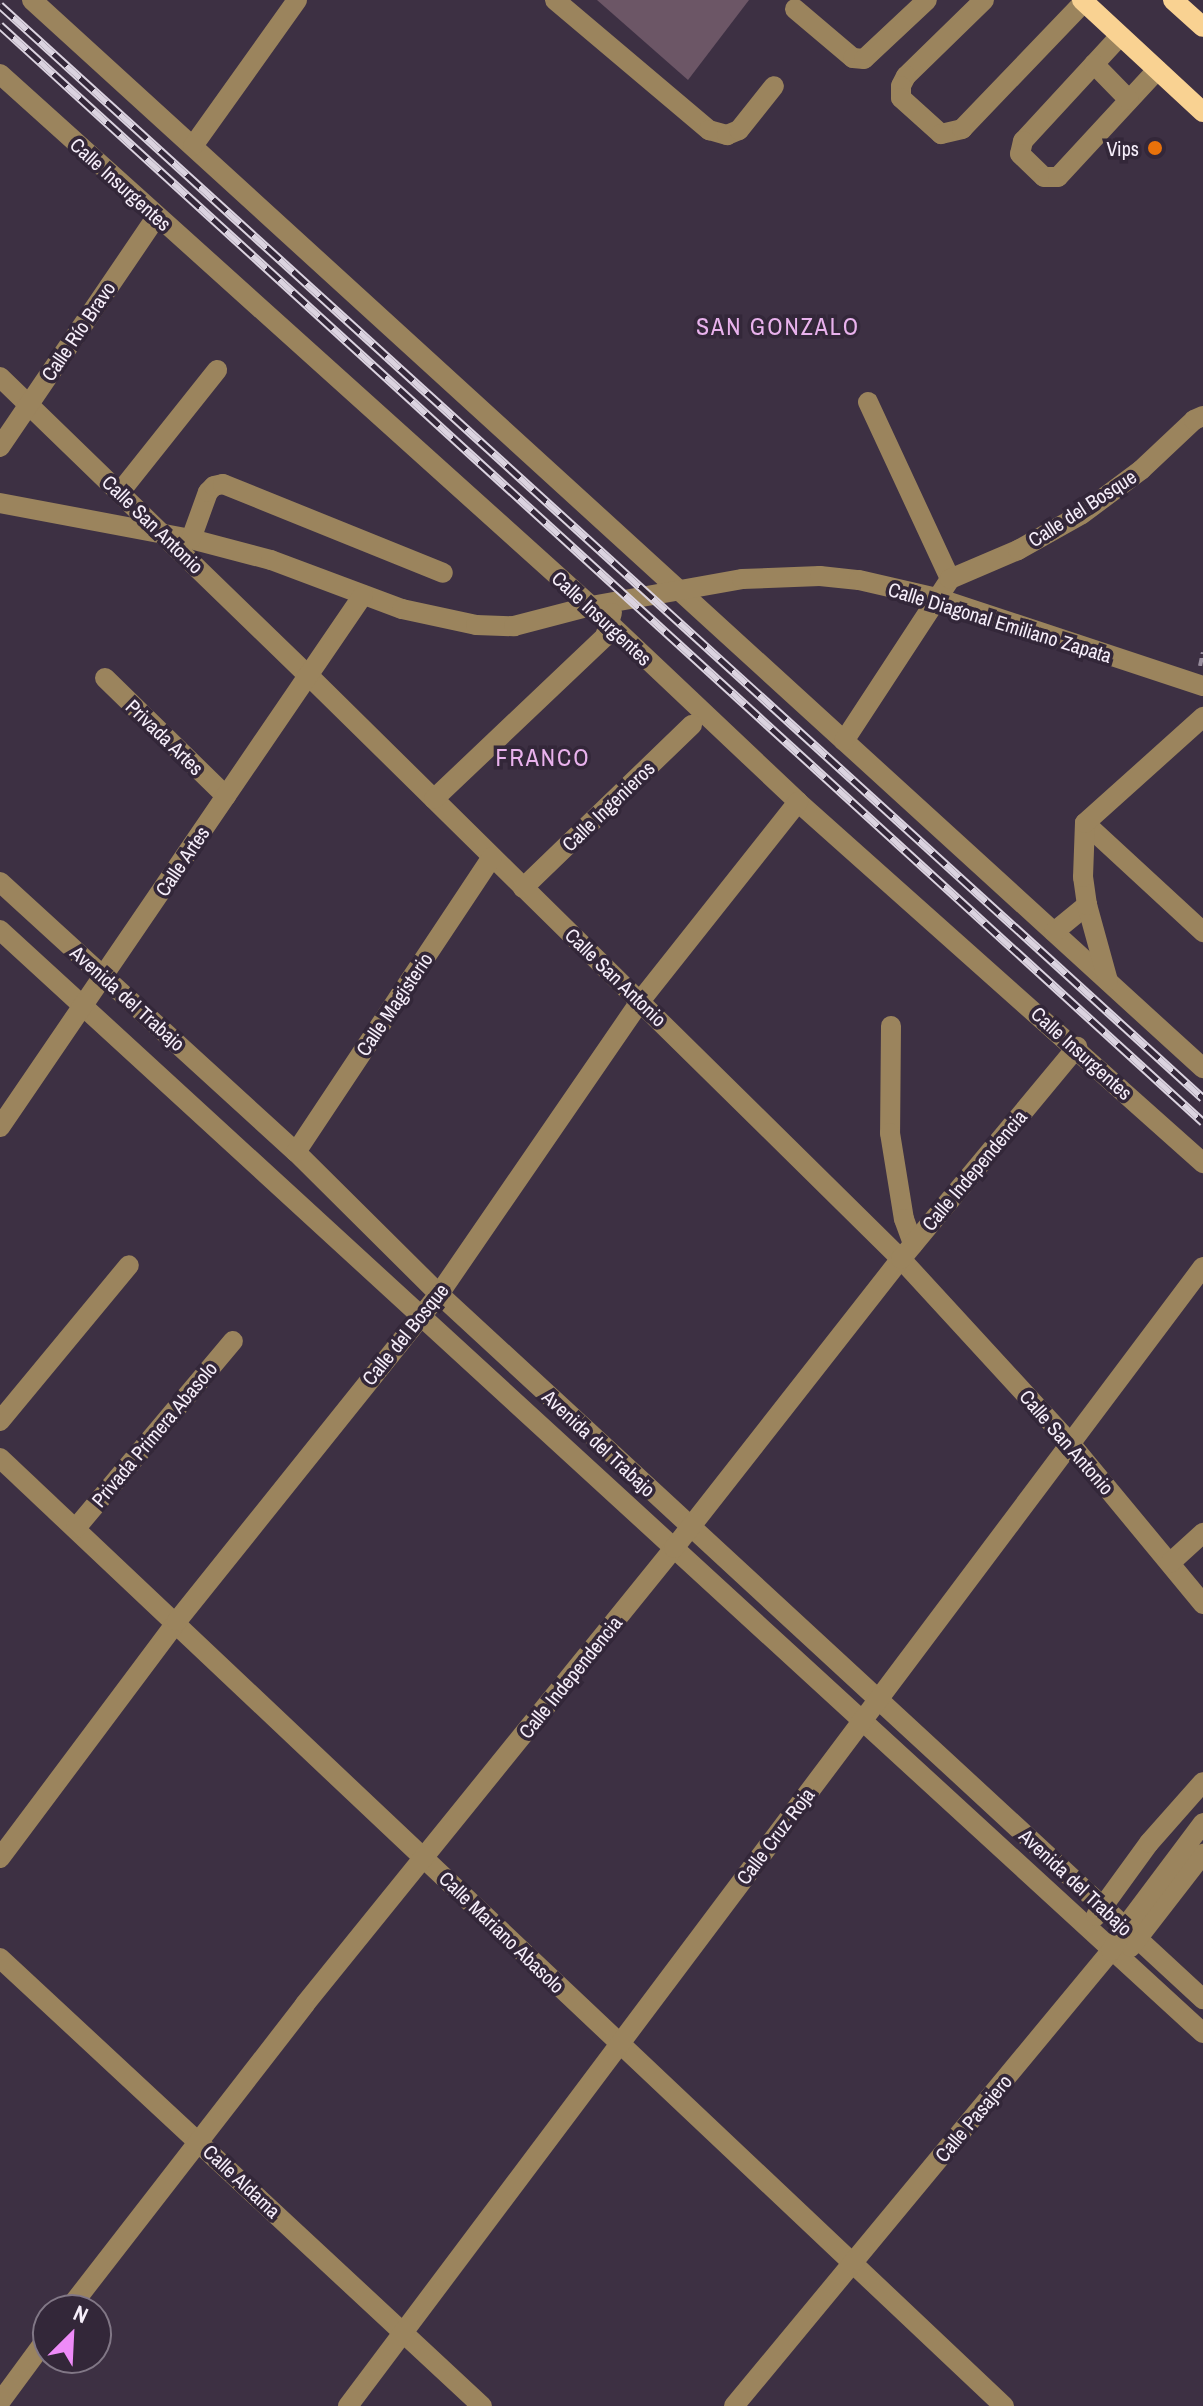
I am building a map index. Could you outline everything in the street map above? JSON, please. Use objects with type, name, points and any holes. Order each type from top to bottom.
[{"type":"main road","points":[[1173,0],[1203,27]]},
{"type":"main road","points":[[1083,1],[1203,112]]},
{"type":"street","points":[[32,0],[1203,1068]]},
{"type":"street","points":[[193,146],[297,0]]},
{"type":"street","points":[[555,0],[709,130],[727,135],[739,130],[774,86]]},
{"type":"street","points":[[795,9],[853,58],[864,59],[927,0]]},
{"type":"street","points":[[984,0],[906,76],[901,86],[901,98],[941,134],[962,129],[1083,1]]},
{"type":"street","points":[[1120,36],[1023,141],[1020,154],[1044,177],[1058,177],[1157,70]]},
{"type":"street","points":[[1094,64],[1129,100]]},
{"type":"street","name":"Calle Insurgentes","points":[[0,74],[591,606],[607,630],[1077,1047],[1203,1163]]},
{"type":"street","name":"Calle Río Bravo","points":[[0,447],[157,216]]},
{"type":"street","points":[[120,492],[217,370]]},
{"type":"street","name":"Calle San Antonio","points":[[0,377],[523,888],[907,1252],[1203,1604]]},
{"type":"street","points":[[844,741],[950,579],[868,402]]},
{"type":"street","name":"Calle del Bosque","points":[[950,579],[1018,550],[1082,514],[1141,470],[1194,420],[1203,416]]},
{"type":"street","points":[[191,539],[208,492],[214,486],[223,484],[443,573]]},
{"type":"street","name":"Calle Diagonal Emiliano Zapata","points":[[0,503],[161,531],[271,560],[439,620],[476,625],[514,626],[591,606],[742,579],[820,576],[897,587],[1203,686]]},
{"type":"street","name":"Calle Artes","points":[[0,1127],[363,595]]},
{"type":"street","points":[[434,799],[607,630],[615,602]]},
{"type":"street","name":"Privada Artes","points":[[105,678],[226,796]]},
{"type":"street","points":[[1108,982],[1087,905],[1083,877],[1085,823],[1203,717]]},
{"type":"street","name":"Calle Ingenieros","points":[[523,888],[692,725]]},
{"type":"street","name":"Calle del Bosque","points":[[0,1858],[177,1621],[439,1294],[641,1000],[798,802]]},
{"type":"street","points":[[1085,823],[1203,932]]},
{"type":"street","name":"Calle Magisterio","points":[[296,1152],[492,857]]},
{"type":"street","name":"Avenida del Trabajo","points":[[0,882],[296,1152],[439,1294],[1203,1999]]},
{"type":"street","points":[[1054,932],[1087,905]]},
{"type":"street","name":"Avenida del Trabajo","points":[[0,930],[1203,2033]]},
{"type":"street","points":[[891,1026],[890,1133],[907,1252]]},
{"type":"street","name":"Calle Independencia","points":[[80,2294],[198,2140],[674,1548],[907,1252],[1077,1047]]},
{"type":"street","points":[[0,1421],[129,1265]]},
{"type":"street","name":"Calle Cruz Roja","points":[[348,2406],[1203,1267]]},
{"type":"street","name":"Privada Primera Abasolo","points":[[76,1528],[233,1341]]},
{"type":"street","name":"Calle Mariano Abasolo","points":[[0,1458],[177,1621],[618,2044],[1004,2406]]},
{"type":"street","points":[[1170,1563],[1203,1533]]},
{"type":"street","points":[[1087,1928],[1149,1843],[1203,1782]]},
{"type":"street","name":"Calle Pasajero","points":[[734,2406],[1116,1955],[1203,1823]]},
{"type":"street","points":[[1131,1933],[1203,1854]]},
{"type":"street","name":"Calle Aldama","points":[[0,1958],[482,2406]]},
{"type":"street","points":[[0,2402],[32,2359]]},
{"type":"building","points":[[597,0],[749,0],[688,80]]},
{"type":"railway","points":[[0,5],[1203,1098]]},
{"type":"railway","points":[[0,25],[1203,1122]]},
{"type":"place","name":"Vips","points":[[1155,148]]},
{"type":"district","name":"SAN GONZALO","points":[[778,327]]},
{"type":"district","name":"FRANCO","points":[[543,758]]}]
